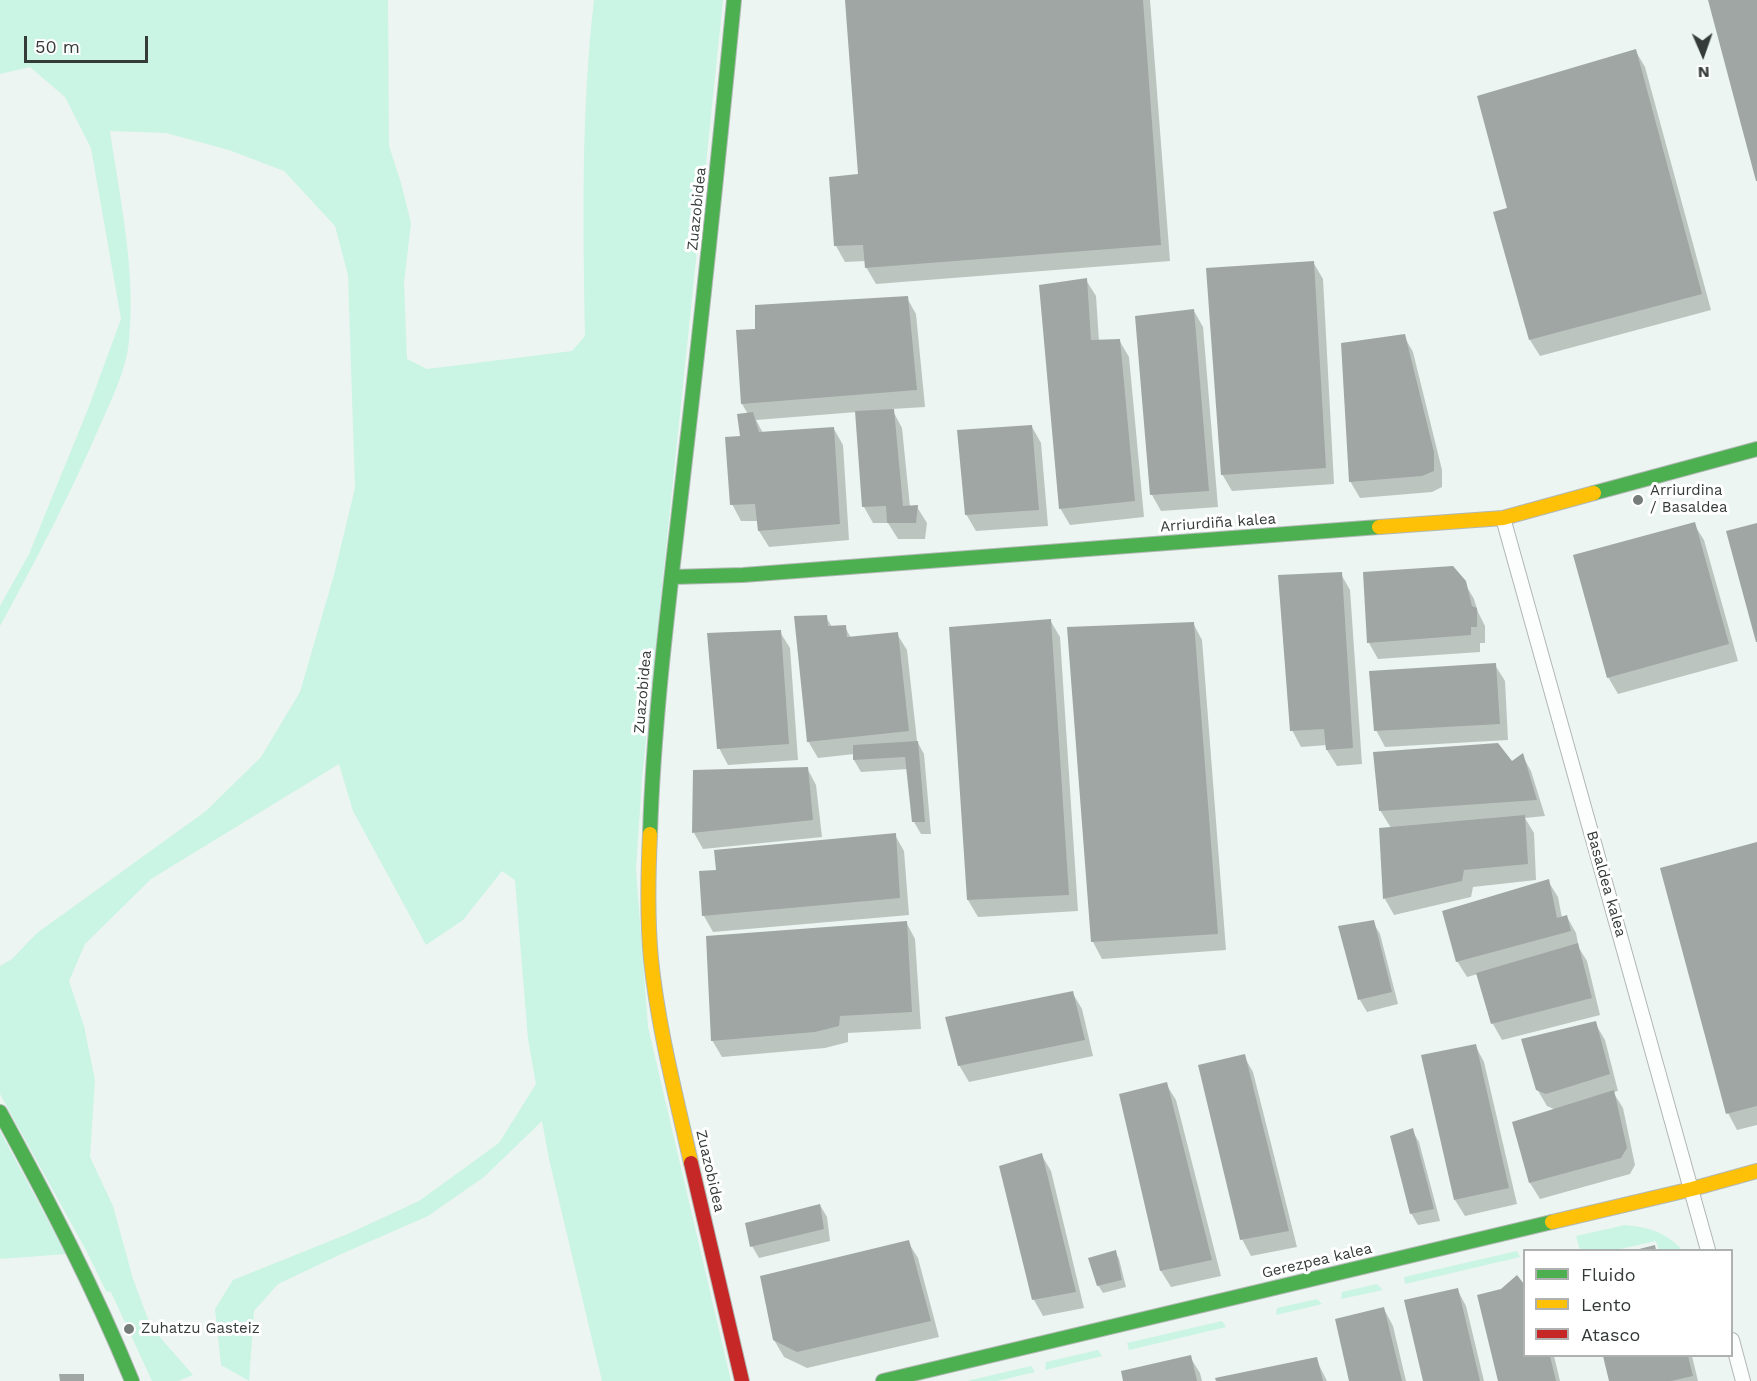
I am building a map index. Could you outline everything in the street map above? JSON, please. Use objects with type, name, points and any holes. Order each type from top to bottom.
[{"type":"street","name":"Zuazobidea","points":[[734,0],[711,235],[665,635],[651,789],[648,880],[651,959],[665,1049],[742,1381]]},
{"type":"street","name":"Arriurdiña kalea","points":[[672,577],[743,575],[1503,518],[1757,449]]},
{"type":"street","name":"Basaldea kalea","points":[[1503,518],[1707,1249]]},
{"type":"street","points":[[0,1112],[61,1224],[111,1329],[126,1377]]},
{"type":"street","name":"Gerezpea kalea","points":[[883,1381],[1692,1189],[1757,1171]]},
{"type":"street","points":[[1733,1347],[1743,1381]]},
{"type":"green space","points":[[0,0],[388,0],[389,146],[411,223],[404,283],[407,359],[427,369],[572,351],[585,336],[585,126],[594,0],[723,0],[642,778],[636,870],[648,1027],[731,1381],[602,1381],[542,1121],[484,1177],[428,1216],[278,1284],[254,1311],[249,1381],[221,1365],[215,1309],[233,1280],[350,1233],[419,1201],[499,1143],[536,1084],[528,1039],[515,880],[502,871],[463,920],[426,945],[353,811],[339,764],[151,879],[85,944],[69,981],[84,1026],[95,1080],[90,1157],[113,1206],[133,1279],[151,1327],[193,1375],[178,1381],[152,1381],[111,1292],[106,1291],[0,1094],[0,966],[12,959],[37,933],[206,811],[261,757],[300,692],[334,575],[355,488],[348,275],[335,226],[284,171],[229,150],[166,133],[110,131],[129,261],[131,314],[128,351],[108,409],[75,480],[0,626],[0,606],[29,554],[88,409],[121,319],[91,148],[65,97],[30,67],[0,74]]},
{"type":"green space","points":[[0,1131],[66,1254],[0,1259]]},
{"type":"green space","points":[[1625,1225],[1656,1231],[1681,1249],[1659,1249],[1656,1241],[1620,1249],[1580,1249],[1576,1236]]},
{"type":"green space","points":[[1517,1251],[1520,1257],[1405,1284],[1404,1277]]},
{"type":"green space","points":[[1377,1284],[1383,1290],[1341,1299],[1342,1292]]},
{"type":"green space","points":[[1317,1299],[1322,1304],[1276,1315],[1277,1308]]},
{"type":"green space","points":[[1222,1321],[1226,1327],[1129,1350],[1127,1343]]},
{"type":"green space","points":[[1098,1350],[1102,1356],[1045,1370],[1046,1362]]},
{"type":"green space","points":[[1031,1366],[1035,1372],[997,1381],[967,1381]]},
{"type":"building","points":[[845,0],[1143,0],[1161,245],[865,268],[863,245],[834,246],[829,177],[858,174]]},
{"type":"building","points":[[1708,0],[1757,0],[1757,181],[1756,181]]},
{"type":"building","points":[[1636,49],[1702,294],[1529,340],[1493,212],[1507,208],[1477,96]]},
{"type":"building","points":[[1314,261],[1326,468],[1221,475],[1206,268]]},
{"type":"building","points":[[1087,278],[1091,340],[1120,339],[1135,501],[1059,509],[1039,285]]},
{"type":"building","points":[[908,296],[917,390],[741,404],[736,330],[755,329],[755,305]]},
{"type":"building","points":[[1194,309],[1209,491],[1150,495],[1135,316]]},
{"type":"building","points":[[1405,334],[1434,452],[1434,471],[1422,476],[1349,482],[1341,343]]},
{"type":"building","points":[[894,409],[903,506],[918,505],[916,523],[887,523],[886,506],[862,507],[855,411]]},
{"type":"building","points":[[753,412],[759,432],[834,427],[840,524],[758,531],[755,504],[730,505],[725,437],[740,436],[737,414]]},
{"type":"building","points":[[1032,425],[1039,510],[965,515],[957,430]]},
{"type":"building","points":[[1695,522],[1729,644],[1607,678],[1573,555]]},
{"type":"building","points":[[1757,523],[1757,642],[1756,642],[1726,531]]},
{"type":"building","points":[[1453,566],[1466,581],[1472,606],[1477,608],[1477,627],[1471,627],[1471,635],[1367,643],[1363,572]]},
{"type":"building","points":[[1342,572],[1353,748],[1326,750],[1324,729],[1290,731],[1278,575]]},
{"type":"building","points":[[827,615],[828,626],[846,625],[847,637],[898,632],[909,731],[807,742],[794,616]]},
{"type":"building","points":[[1051,619],[1069,895],[967,900],[949,627]]},
{"type":"building","points":[[1194,622],[1218,934],[1091,942],[1067,627]]},
{"type":"building","points":[[781,630],[789,744],[717,749],[707,633]]},
{"type":"building","points":[[1496,663],[1500,724],[1374,731],[1369,671]]},
{"type":"building","points":[[918,741],[925,822],[912,822],[905,757],[853,760],[853,745]]},
{"type":"building","points":[[1498,743],[1512,761],[1523,753],[1537,800],[1379,811],[1373,752]]},
{"type":"building","points":[[808,767],[813,820],[692,833],[693,770]]},
{"type":"building","points":[[1525,815],[1528,864],[1464,870],[1462,881],[1383,899],[1379,828]]},
{"type":"building","points":[[896,833],[900,898],[702,916],[699,871],[716,870],[714,850]]},
{"type":"building","points":[[1757,842],[1757,1106],[1726,1114],[1660,868]]},
{"type":"building","points":[[1549,879],[1557,918],[1567,915],[1571,931],[1456,962],[1442,911]]},
{"type":"building","points":[[1374,920],[1392,992],[1358,1000],[1338,926]]},
{"type":"building","points":[[907,921],[912,1012],[840,1016],[839,1026],[815,1032],[711,1041],[706,936]]},
{"type":"building","points":[[1578,943],[1592,998],[1491,1024],[1476,973]]},
{"type":"building","points":[[1073,991],[1085,1040],[958,1066],[945,1017]]},
{"type":"building","points":[[1596,1021],[1610,1074],[1546,1094],[1536,1090],[1521,1039]]},
{"type":"building","points":[[1476,1044],[1509,1188],[1454,1200],[1421,1055]]},
{"type":"building","points":[[1245,1054],[1289,1231],[1240,1240],[1198,1065]]},
{"type":"building","points":[[1167,1082],[1212,1260],[1160,1271],[1119,1094]]},
{"type":"building","points":[[1614,1090],[1627,1148],[1621,1158],[1529,1183],[1512,1122]]},
{"type":"building","points":[[1413,1128],[1434,1209],[1410,1214],[1390,1136]]},
{"type":"building","points":[[1042,1153],[1076,1292],[1032,1300],[999,1166]]},
{"type":"building","points":[[820,1204],[824,1229],[750,1247],[745,1223]]},
{"type":"building","points":[[909,1240],[931,1321],[797,1352],[773,1340],[760,1276]]},
{"type":"building","points":[[1655,1245],[1656,1249],[1639,1249]]},
{"type":"building","points":[[1116,1250],[1122,1280],[1097,1286],[1088,1258]]},
{"type":"building","points":[[1517,1275],[1523,1283],[1523,1357],[1550,1357],[1556,1381],[1498,1381],[1477,1295],[1501,1289]]},
{"type":"building","points":[[1458,1288],[1480,1381],[1423,1381],[1404,1300]]},
{"type":"building","points":[[1384,1307],[1402,1381],[1349,1381],[1335,1319]]},
{"type":"building","points":[[1191,1355],[1197,1381],[1123,1381],[1121,1371]]},
{"type":"building","points":[[1317,1357],[1323,1381],[1216,1381],[1215,1378]]},
{"type":"building","points":[[1603,1357],[1688,1357],[1693,1376],[1671,1381],[1609,1381]]},
{"type":"building","points":[[59,1374],[84,1374],[84,1381],[60,1381]]},
{"type":"traffic: fast","points":[[650,834],[655,740],[664,647],[734,0]]},
{"type":"traffic: fast","points":[[1594,493],[1757,449]]},
{"type":"traffic: fast","points":[[672,577],[743,575],[1379,527]]},
{"type":"traffic: fast","points":[[0,1112],[70,1245],[132,1381]]},
{"type":"traffic: fast","points":[[883,1381],[1552,1222]]},
{"type":"traffic: slow","points":[[1379,527],[1503,518],[1594,493]]},
{"type":"traffic: slow","points":[[650,834],[648,913],[654,985],[668,1062],[691,1163]]},
{"type":"traffic: slow","points":[[1552,1222],[1757,1171]]},
{"type":"traffic: jam","points":[[691,1163],[742,1381]]},
{"type":"place","name":"Arriurdina / Basaldea","points":[[1638,500]]},
{"type":"place","name":"Zuhatzu Gasteiz","points":[[129,1329]]}]
